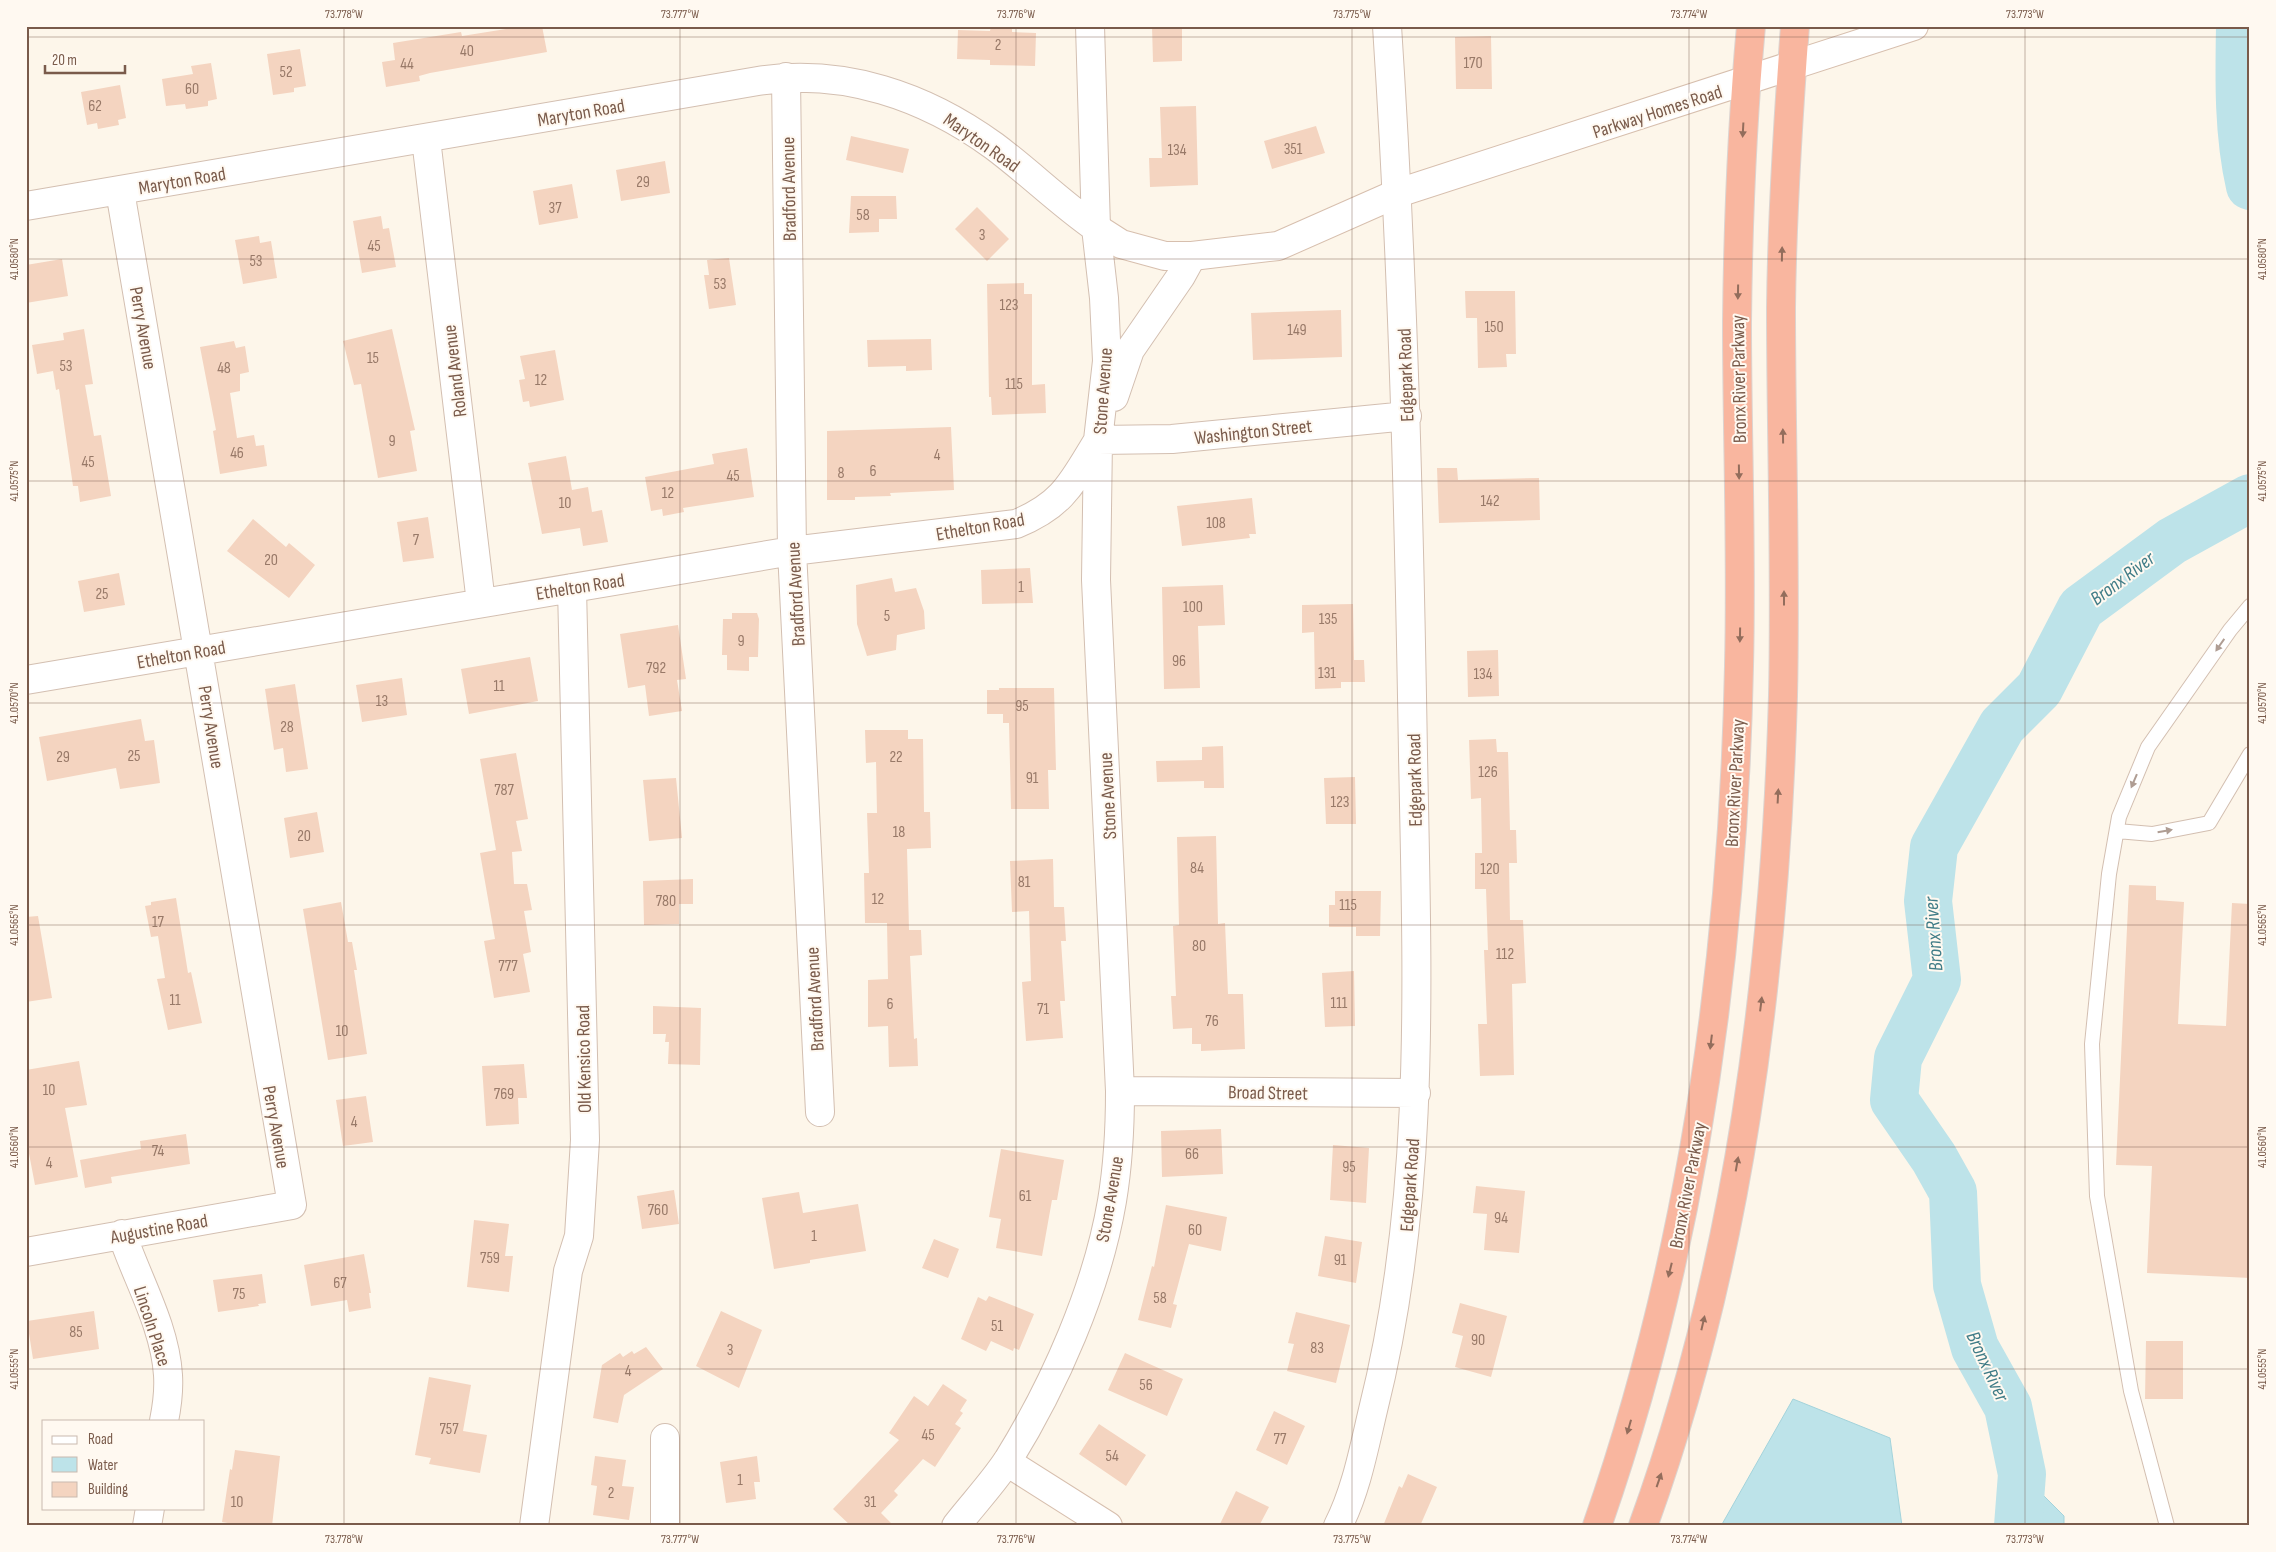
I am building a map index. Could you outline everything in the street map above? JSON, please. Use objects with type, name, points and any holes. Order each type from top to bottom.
[{"type":"highway","name":"Bronx River Parkway","points":[[1597,1526],[1640,1389],[1676,1248],[1703,1103],[1722,958],[1730,861],[1738,714],[1740,559],[1738,284],[1741,176],[1751,26]]},
{"type":"highway","points":[[1643,1526],[1690,1376],[1724,1232],[1750,1088],[1766,952],[1775,844],[1782,707],[1784,598],[1781,307],[1784,202],[1795,26]]},
{"type":"street","name":"Stone Avenue","points":[[956,1526],[1007,1462],[1038,1406],[1066,1347],[1092,1279],[1112,1200],[1120,1131],[1120,1091],[1096,580],[1098,440],[1107,361],[1104,298],[1096,228],[1090,26]]},
{"type":"street","name":"Edgepark Road","points":[[1338,1526],[1361,1459],[1386,1358],[1404,1247],[1416,1094],[1416,893],[1407,416],[1398,193],[1387,26]]},
{"type":"street","name":"Parkway Homes Road","points":[[1192,256],[1278,246],[1398,193],[1747,82],[1914,26]]},
{"type":"street","name":"Maryton Road","points":[[26,206],[786,77],[848,80],[884,90],[935,110],[970,130],[996,148],[1073,212],[1121,244],[1165,256],[1192,256]]},
{"type":"street","name":"Bradford Avenue","points":[[786,77],[792,551],[820,1112]]},
{"type":"street","name":"Roland Avenue","points":[[426,139],[481,603]]},
{"type":"street","name":"Perry Avenue","points":[[120,191],[200,651],[268,1078],[292,1205]]},
{"type":"street","points":[[1098,440],[1130,350],[1181,276],[1192,256]]},
{"type":"street","name":"Washington Street","points":[[1098,440],[1172,439],[1407,416]]},
{"type":"street","name":"Ethelton Road","points":[[26,680],[792,551],[1016,524],[1040,514],[1067,492],[1098,440]]},
{"type":"street","name":"Old Kensico Road","points":[[534,1526],[568,1271],[579,1236],[585,1140],[572,588]]},
{"type":"street","name":"Broad Street","points":[[1120,1091],[1416,1094]]},
{"type":"street","name":"Augustine Road","points":[[26,1252],[292,1205]]},
{"type":"street","name":"Lincoln Place","points":[[122,1234],[166,1356],[169,1376],[164,1420]]},
{"type":"street","points":[[665,1438],[665,1526]]},
{"type":"street","points":[[1007,1462],[1108,1526]]},
{"type":"street","points":[[147,1526],[150,1510]]},
{"type":"lane","points":[[2167,1526],[2131,1391],[2097,1196],[2092,1044],[2109,874],[2119,817],[2148,747],[2230,630],[2250,606]]},
{"type":"lane","points":[[2117,831],[2152,834],[2209,824],[2250,754]]},
{"type":"water","points":[[1793,1399],[1890,1438],[1902,1526],[1721,1526]]},
{"type":"water","points":[[2022,1474],[2064,1516],[2064,1526],[2006,1526]]},
{"type":"building","points":[[506,26],[542,26],[547,52],[430,73],[419,76],[420,81],[386,87],[382,62],[395,60],[393,43],[461,32],[462,36],[506,29]]},
{"type":"building","points":[[991,26],[1012,26],[1012,32],[1036,33],[1035,66],[990,65],[990,60],[957,59],[958,30],[990,31]]},
{"type":"building","points":[[1152,26],[1182,26],[1182,61],[1153,62]]},
{"type":"building","points":[[1491,36],[1492,89],[1456,89],[1455,37]]},
{"type":"building","points":[[300,49],[306,86],[294,88],[294,92],[273,95],[267,54]]},
{"type":"building","points":[[211,63],[217,99],[208,101],[208,106],[186,109],[185,104],[166,106],[162,79],[193,74],[191,66]]},
{"type":"building","points":[[120,85],[126,118],[118,120],[119,125],[98,129],[97,123],[87,125],[81,92]]},
{"type":"building","points":[[1196,106],[1198,185],[1150,187],[1149,158],[1162,158],[1160,107]]},
{"type":"building","points":[[1316,126],[1325,153],[1272,169],[1264,141]]},
{"type":"building","points":[[851,136],[909,149],[903,173],[846,160]]},
{"type":"building","points":[[665,161],[670,193],[621,201],[616,170]]},
{"type":"building","points":[[572,184],[578,218],[539,225],[533,191]]},
{"type":"building","points":[[851,196],[896,196],[897,219],[879,219],[879,232],[849,233]]},
{"type":"building","points":[[977,207],[1009,239],[987,261],[955,229]]},
{"type":"building","points":[[381,216],[383,229],[389,228],[396,267],[362,273],[353,221]]},
{"type":"building","points":[[259,236],[260,243],[271,241],[277,278],[243,284],[235,240]]},
{"type":"building","points":[[729,258],[736,305],[709,309],[704,275],[709,275],[707,260]]},
{"type":"building","points":[[62,259],[68,296],[26,303],[26,265]]},
{"type":"building","points":[[1024,283],[1024,294],[1032,294],[1032,385],[1045,384],[1046,413],[992,415],[991,397],[989,397],[987,284]]},
{"type":"building","points":[[1465,291],[1515,291],[1516,354],[1506,354],[1507,367],[1478,368],[1477,318],[1466,318]]},
{"type":"building","points":[[1341,310],[1342,357],[1253,360],[1251,313]]},
{"type":"building","points":[[84,329],[93,384],[85,385],[94,436],[101,435],[111,496],[80,502],[78,486],[73,486],[59,389],[56,390],[53,371],[37,374],[32,345],[64,340],[63,333]]},
{"type":"building","points":[[392,329],[415,430],[410,431],[417,471],[378,478],[361,384],[354,385],[343,341]]},
{"type":"building","points":[[931,339],[932,370],[906,371],[906,366],[868,367],[867,340]]},
{"type":"building","points":[[234,341],[236,348],[245,346],[249,372],[240,374],[240,391],[230,393],[237,438],[254,435],[256,446],[264,445],[267,466],[220,474],[213,431],[216,430],[200,347]]},
{"type":"building","points":[[555,350],[564,400],[530,407],[529,401],[523,402],[519,380],[525,379],[520,356]]},
{"type":"building","points":[[951,427],[954,490],[890,493],[891,496],[855,497],[855,500],[827,500],[827,431]]},
{"type":"building","points":[[747,448],[754,497],[683,508],[684,512],[663,516],[662,509],[651,511],[645,477],[714,464],[712,454]]},
{"type":"building","points":[[566,456],[572,490],[588,487],[592,512],[602,510],[608,542],[583,546],[580,528],[542,534],[528,463]]},
{"type":"building","points":[[1437,468],[1457,468],[1458,480],[1539,478],[1540,520],[1439,523]]},
{"type":"building","points":[[1252,498],[1256,534],[1249,534],[1250,538],[1182,546],[1177,506]]},
{"type":"building","points":[[428,517],[434,558],[403,562],[397,522]]},
{"type":"building","points":[[253,519],[286,547],[289,543],[315,565],[289,598],[227,551]]},
{"type":"building","points":[[1030,568],[1033,603],[982,604],[981,570]]},
{"type":"building","points":[[119,573],[125,605],[84,612],[78,581]]},
{"type":"building","points":[[892,578],[895,592],[916,588],[924,611],[925,629],[897,635],[896,650],[867,656],[857,624],[856,585]]},
{"type":"building","points":[[1223,585],[1225,625],[1198,626],[1200,688],[1164,689],[1162,587]]},
{"type":"building","points":[[1353,604],[1354,660],[1364,660],[1365,682],[1341,682],[1341,688],[1315,689],[1314,632],[1302,633],[1302,605]]},
{"type":"building","points":[[732,613],[757,613],[759,619],[758,657],[749,657],[749,671],[727,670],[727,655],[722,655],[723,619],[732,619]]},
{"type":"building","points":[[678,625],[686,679],[677,680],[682,711],[649,716],[645,685],[628,688],[620,634]]},
{"type":"building","points":[[1498,650],[1499,696],[1468,697],[1467,651]]},
{"type":"building","points":[[530,657],[538,701],[469,714],[461,669]]},
{"type":"building","points":[[402,678],[407,715],[362,722],[356,685]]},
{"type":"building","points":[[295,684],[308,769],[286,772],[283,748],[274,750],[265,689]]},
{"type":"building","points":[[999,688],[1054,688],[1056,770],[1048,770],[1049,809],[1011,809],[1009,723],[1003,723],[1003,714],[987,714],[987,690],[999,690]]},
{"type":"building","points":[[141,719],[145,741],[154,740],[160,783],[120,789],[116,768],[47,781],[39,737]]},
{"type":"building","points":[[865,730],[908,730],[908,739],[923,739],[924,812],[930,812],[931,848],[907,849],[909,930],[921,930],[922,955],[910,956],[914,1039],[917,1038],[918,1066],[889,1067],[888,1026],[868,1027],[868,980],[888,979],[887,923],[865,923],[864,873],[869,873],[867,813],[877,813],[876,762],[866,763]]},
{"type":"building","points":[[1496,739],[1497,752],[1508,752],[1510,830],[1516,830],[1517,863],[1509,863],[1510,920],[1523,920],[1526,983],[1512,984],[1514,1075],[1480,1076],[1478,1024],[1487,1024],[1484,950],[1488,950],[1486,889],[1475,889],[1475,853],[1482,853],[1481,798],[1471,799],[1469,740]]},
{"type":"building","points":[[1223,746],[1224,788],[1204,788],[1204,781],[1157,782],[1156,761],[1202,760],[1202,747]]},
{"type":"building","points":[[516,753],[528,819],[516,821],[522,851],[512,852],[514,884],[527,884],[532,910],[524,911],[531,952],[523,954],[530,992],[494,998],[484,941],[495,939],[480,853],[496,850],[480,759]]},
{"type":"building","points":[[1355,777],[1356,824],[1326,824],[1324,778]]},
{"type":"building","points":[[676,778],[682,838],[649,841],[643,780]]},
{"type":"building","points":[[317,812],[324,852],[290,858],[284,818]]},
{"type":"building","points":[[1216,836],[1218,924],[1225,923],[1228,994],[1243,994],[1245,1049],[1201,1051],[1201,1044],[1192,1044],[1192,1028],[1173,1029],[1171,996],[1176,996],[1173,926],[1179,925],[1177,837]]},
{"type":"building","points":[[1053,859],[1054,907],[1064,907],[1066,941],[1061,941],[1065,1001],[1060,1001],[1063,1038],[1026,1041],[1022,982],[1031,981],[1029,911],[1012,912],[1010,861]]},
{"type":"building","points":[[693,879],[693,904],[679,904],[679,924],[644,925],[643,881]]},
{"type":"building","points":[[2129,885],[2156,886],[2156,900],[2184,902],[2178,1024],[2226,1026],[2232,903],[2250,904],[2250,1278],[2147,1273],[2152,1166],[2116,1165]]},
{"type":"building","points":[[1335,891],[1381,891],[1380,936],[1356,936],[1356,927],[1329,927],[1329,905],[1335,905]]},
{"type":"building","points":[[176,898],[188,973],[191,972],[202,1023],[168,1030],[157,979],[165,978],[158,936],[151,937],[145,906],[151,905],[151,902]]},
{"type":"building","points":[[341,902],[348,942],[352,942],[357,970],[354,970],[367,1054],[328,1060],[303,909]]},
{"type":"building","points":[[38,916],[52,998],[26,1002],[26,917]]},
{"type":"building","points":[[1354,971],[1355,1026],[1325,1027],[1322,973]]},
{"type":"building","points":[[653,1006],[701,1008],[700,1065],[668,1064],[669,1042],[665,1042],[666,1034],[653,1034]]},
{"type":"building","points":[[79,1061],[87,1105],[65,1108],[78,1177],[35,1185],[26,1138],[26,1070]]},
{"type":"building","points":[[524,1064],[527,1098],[518,1098],[519,1124],[486,1126],[482,1066]]},
{"type":"building","points":[[366,1096],[373,1142],[343,1146],[336,1100]]},
{"type":"building","points":[[1221,1129],[1223,1174],[1162,1177],[1161,1131]]},
{"type":"building","points":[[186,1134],[190,1164],[111,1177],[112,1183],[85,1188],[80,1160],[141,1149],[140,1141]]},
{"type":"building","points":[[1333,1145],[1369,1148],[1366,1203],[1330,1200]]},
{"type":"building","points":[[1001,1149],[1064,1160],[1057,1200],[1052,1200],[1042,1256],[996,1248],[1001,1219],[989,1217]]},
{"type":"building","points":[[1476,1186],[1525,1191],[1519,1253],[1484,1250],[1487,1214],[1473,1213]]},
{"type":"building","points":[[674,1190],[679,1224],[642,1229],[637,1196]]},
{"type":"building","points":[[799,1192],[803,1213],[858,1204],[866,1251],[810,1260],[810,1263],[774,1269],[762,1198]]},
{"type":"building","points":[[1166,1205],[1227,1217],[1221,1251],[1189,1244],[1173,1304],[1177,1305],[1171,1328],[1138,1320],[1152,1266],[1154,1267]]},
{"type":"building","points":[[474,1220],[509,1224],[505,1256],[513,1256],[509,1292],[467,1287]]},
{"type":"building","points":[[1325,1236],[1362,1242],[1356,1283],[1318,1276]]},
{"type":"building","points":[[934,1239],[959,1249],[948,1278],[922,1268]]},
{"type":"building","points":[[364,1254],[371,1293],[369,1293],[371,1308],[349,1312],[347,1300],[311,1306],[304,1265]]},
{"type":"building","points":[[262,1274],[266,1303],[258,1304],[259,1306],[218,1312],[213,1280]]},
{"type":"building","points":[[989,1296],[1034,1314],[1019,1350],[1014,1348],[1013,1351],[991,1341],[986,1351],[961,1339],[978,1297],[986,1301]]},
{"type":"building","points":[[1460,1303],[1507,1316],[1491,1377],[1455,1367],[1463,1336],[1452,1333]]},
{"type":"building","points":[[94,1311],[99,1349],[33,1359],[27,1321]]},
{"type":"building","points":[[721,1311],[762,1330],[739,1388],[696,1366]]},
{"type":"building","points":[[1296,1312],[1350,1325],[1336,1383],[1287,1371],[1294,1344],[1288,1343]]},
{"type":"building","points":[[2146,1341],[2183,1341],[2183,1399],[2145,1399]]},
{"type":"building","points":[[646,1347],[663,1369],[624,1395],[618,1423],[593,1418],[602,1365],[620,1353],[623,1357],[632,1351],[634,1354]]},
{"type":"building","points":[[1125,1353],[1183,1379],[1167,1416],[1108,1390]]},
{"type":"building","points":[[429,1377],[471,1385],[463,1431],[487,1435],[480,1473],[429,1464],[431,1458],[415,1455]]},
{"type":"building","points":[[943,1384],[967,1400],[960,1411],[963,1413],[955,1424],[961,1428],[935,1467],[923,1459],[894,1491],[898,1495],[881,1513],[894,1526],[851,1526],[833,1509],[899,1440],[889,1433],[914,1396],[928,1406]]},
{"type":"building","points":[[1274,1411],[1305,1426],[1287,1465],[1256,1450]]},
{"type":"building","points":[[1099,1424],[1146,1455],[1126,1486],[1079,1454]]},
{"type":"building","points":[[235,1450],[280,1456],[272,1526],[245,1526],[222,1522],[230,1469],[232,1470]]},
{"type":"building","points":[[595,1456],[626,1460],[622,1486],[634,1487],[629,1520],[593,1515],[597,1486],[591,1485]]},
{"type":"building","points":[[757,1456],[760,1482],[754,1482],[756,1499],[726,1503],[720,1462]]},
{"type":"building","points":[[1408,1474],[1437,1487],[1420,1526],[1383,1526],[1399,1486],[1402,1488]]},
{"type":"building","points":[[1236,1491],[1269,1507],[1259,1526],[1219,1526]]},
{"type":"waterway","name":"Bronx River","points":[[2240,26],[2241,126],[2250,186]]},
{"type":"waterway","name":"Bronx River","points":[[2018,1526],[2022,1474],[2008,1407],[1975,1348],[1957,1285],[1953,1192],[1934,1158],[1894,1100],[1898,1058],[1937,980],[1928,901],[1934,847],[2002,726],[2039,689],[2081,608],[2172,541],[2250,498]]}]
